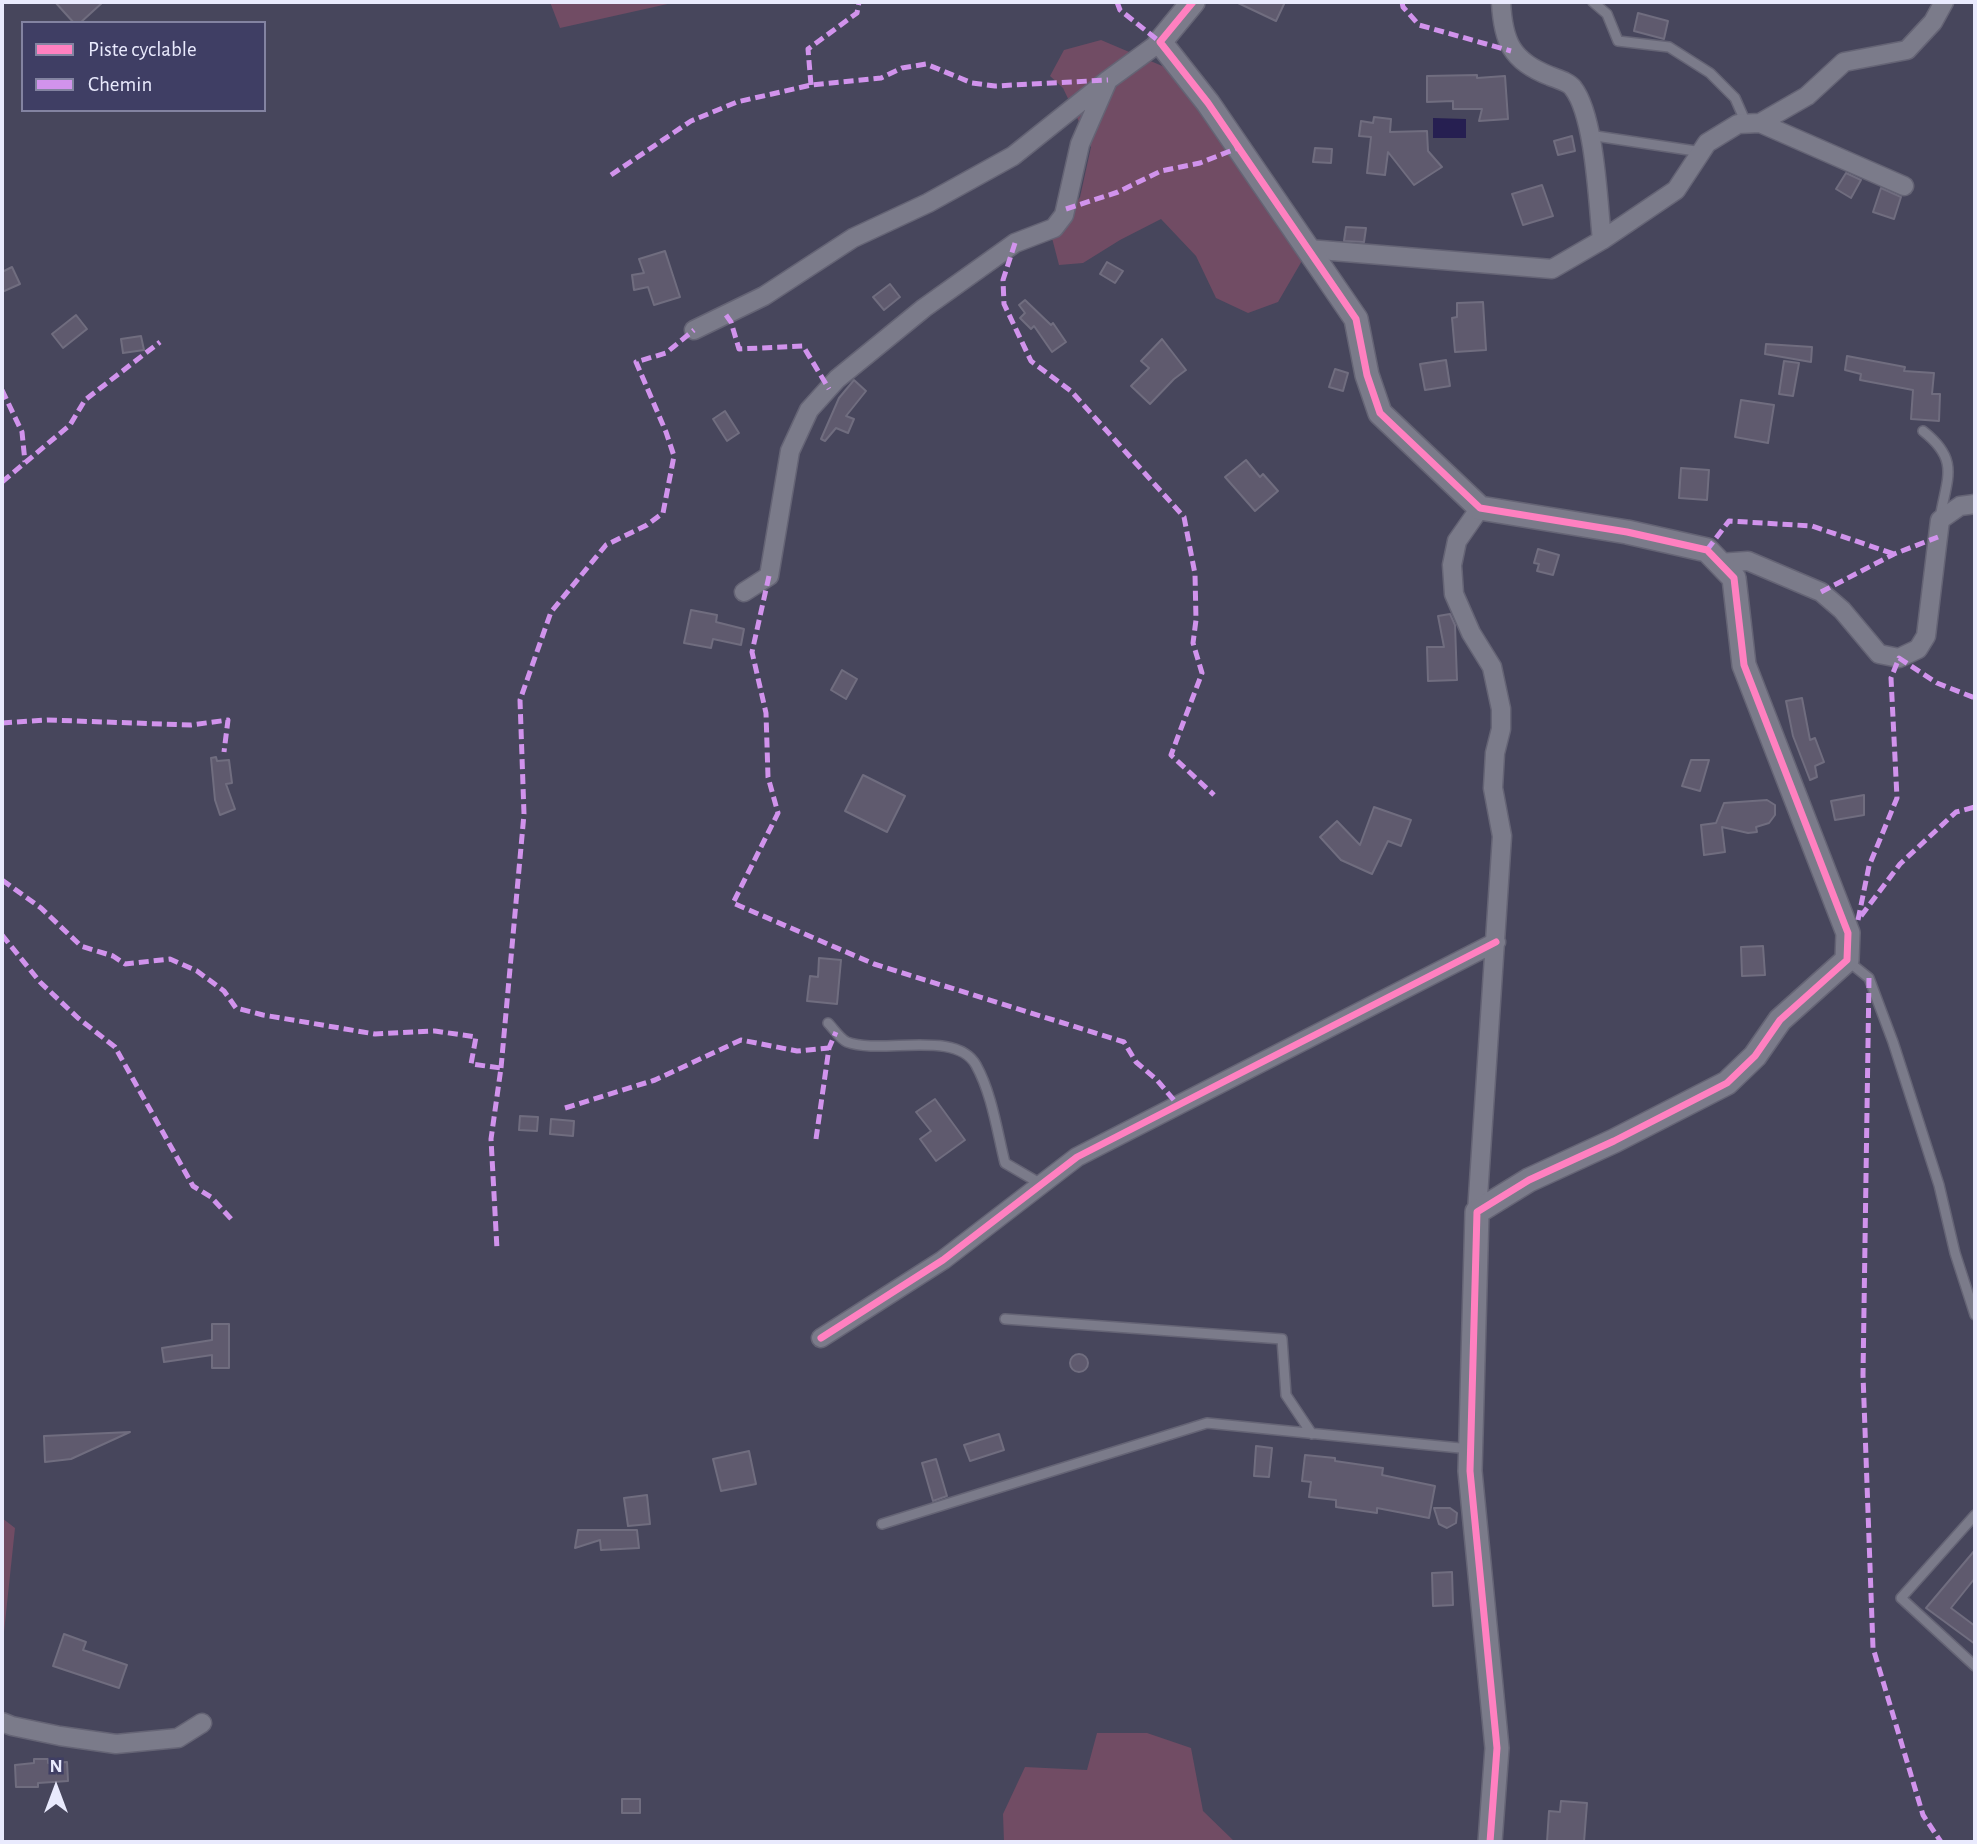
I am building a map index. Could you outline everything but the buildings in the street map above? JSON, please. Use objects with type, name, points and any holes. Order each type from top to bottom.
[{"type":"street","points":[[694,330],[764,296],[853,238],[928,203],[1013,156],[1160,42],[1193,2]]},
{"type":"street","points":[[1501,2],[1502,19],[1511,51],[1537,71],[1572,85],[1585,108],[1602,240]]},
{"type":"street","points":[[1308,249],[1552,269],[1602,240],[1676,190],[1707,143],[1738,124],[1753,123],[1807,96],[1844,62],[1907,50],[1933,22],[1944,2]]},
{"type":"street","points":[[1160,42],[1208,103],[1356,319],[1367,375],[1380,413],[1480,508],[1627,532],[1707,550],[1734,578],[1744,665],[1848,933],[1847,960],[1780,1020],[1755,1056],[1727,1083],[1614,1141],[1529,1180],[1477,1212]]},
{"type":"street","points":[[744,592],[769,576],[790,451],[809,410],[837,379],[924,308],[1015,243],[1054,228],[1064,215],[1080,144],[1108,80]]},
{"type":"street","points":[[1753,123],[1904,186]]},
{"type":"street","points":[[1719,563],[1748,561],[1821,592],[1842,610],[1879,654],[1899,658],[1918,649],[1926,636],[1940,520],[1960,506],[1975,504]]},
{"type":"street","points":[[1480,508],[1457,541],[1452,565],[1454,594],[1471,633],[1492,667],[1501,709],[1493,788],[1502,836],[1477,1212],[1470,1471],[1497,1748],[1490,1842]]},
{"type":"street","points":[[821,1338],[943,1260],[1077,1157],[1496,942]]},
{"type":"street","points":[[2,1721],[12,1726],[60,1736],[116,1744],[178,1738],[202,1723]]},
{"type":"lane","points":[[1592,2],[1607,14],[1619,41],[1668,47],[1710,73],[1753,123]]},
{"type":"lane","points":[[1589,135],[1702,152]]},
{"type":"lane","points":[[1923,431],[1940,444],[1949,464],[1940,520]]},
{"type":"lane","points":[[1847,960],[1869,978],[1893,1042],[1940,1185],[1955,1253],[1975,1315]]},
{"type":"lane","points":[[828,1023],[845,1041],[869,1046],[926,1045],[960,1050],[975,1063],[989,1100],[1005,1163],[1041,1184]]},
{"type":"lane","points":[[1005,1319],[1282,1339],[1286,1395],[1312,1434]]},
{"type":"lane","points":[[882,1524],[1207,1423],[1471,1450]]},
{"type":"lane","points":[[1975,1515],[1900,1598],[1975,1666]]},
{"type":"shaded area","points":[[550,2],[672,2],[672,3],[560,28]]},
{"type":"shaded area","points":[[1101,40],[1167,68],[1216,130],[1303,259],[1278,302],[1248,313],[1216,298],[1196,256],[1161,219],[1083,263],[1059,265],[1052,238],[1080,197],[1091,147],[1063,88],[1050,76],[1064,50]]},
{"type":"shaded area","points":[[1433,118],[1466,119],[1466,138],[1433,138]]},
{"type":"shaded area","points":[[2,1518],[15,1528],[2,1651]]},
{"type":"shaded area","points":[[1097,1733],[1147,1733],[1191,1748],[1203,1811],[1235,1842],[1004,1842],[1003,1814],[1025,1767],[1087,1770]]},
{"type":"marked path","points":[[811,85],[808,49],[857,13],[859,2]]},
{"type":"marked path","points":[[1117,2],[1120,10],[1160,42]]},
{"type":"marked path","points":[[1402,2],[1403,7],[1419,25],[1511,51]]},
{"type":"marked path","points":[[611,175],[691,121],[737,102],[811,85],[881,78],[902,68],[926,64],[972,83],[995,86],[1108,80]]},
{"type":"marked path","points":[[1066,209],[1118,192],[1161,171],[1200,163],[1238,148]]},
{"type":"marked path","points":[[1015,243],[1003,280],[1004,304],[1031,361],[1071,391],[1184,517],[1195,574],[1196,620],[1193,643],[1202,673],[1171,755],[1214,795]]},
{"type":"marked path","points":[[726,315],[731,322],[739,349],[803,346],[829,389]]},
{"type":"marked path","points":[[501,1068],[524,814],[520,700],[551,612],[606,545],[647,525],[663,513],[674,456],[636,362],[666,353],[694,330]]},
{"type":"marked path","points":[[2,482],[70,425],[85,400],[160,342]]},
{"type":"marked path","points":[[2,390],[22,432],[25,462]]},
{"type":"marked path","points":[[1707,550],[1729,521],[1812,526],[1894,554]]},
{"type":"marked path","points":[[1821,592],[1894,554],[1938,537]]},
{"type":"marked path","points":[[769,576],[752,652],[766,713],[768,777],[778,813],[733,903],[874,964],[1124,1042],[1136,1062],[1157,1080],[1178,1105]]},
{"type":"marked path","points":[[1858,920],[1869,866],[1897,798],[1891,678],[1899,658],[1937,683],[1975,698]]},
{"type":"marked path","points":[[2,723],[47,720],[191,725],[228,720],[224,752]]},
{"type":"marked path","points":[[1861,916],[1900,864],[1956,812],[1975,807]]},
{"type":"marked path","points":[[2,880],[41,908],[81,946],[113,956],[125,964],[170,959],[197,971],[224,991],[236,1008],[375,1034],[435,1031],[476,1037],[471,1064],[501,1068],[491,1139],[497,1249]]},
{"type":"marked path","points":[[2,935],[40,982],[78,1018],[115,1047],[193,1186],[211,1197],[233,1221]]},
{"type":"marked path","points":[[1869,978],[1863,1375],[1873,1648],[1923,1815],[1941,1842]]},
{"type":"marked path","points":[[816,1139],[829,1048],[836,1032]]},
{"type":"marked path","points":[[565,1108],[655,1080],[741,1040],[797,1051],[829,1048]]},
{"type":"cycle path","points":[[1193,2],[1160,42],[1208,103],[1356,319],[1367,375],[1380,413],[1480,508],[1627,532],[1707,550],[1734,578],[1744,665],[1848,933],[1847,960],[1780,1020],[1755,1056],[1727,1083],[1614,1141],[1529,1180],[1477,1212],[1470,1471],[1497,1748],[1490,1842]]},
{"type":"cycle path","points":[[821,1338],[943,1260],[1077,1157],[1496,942]]}]
